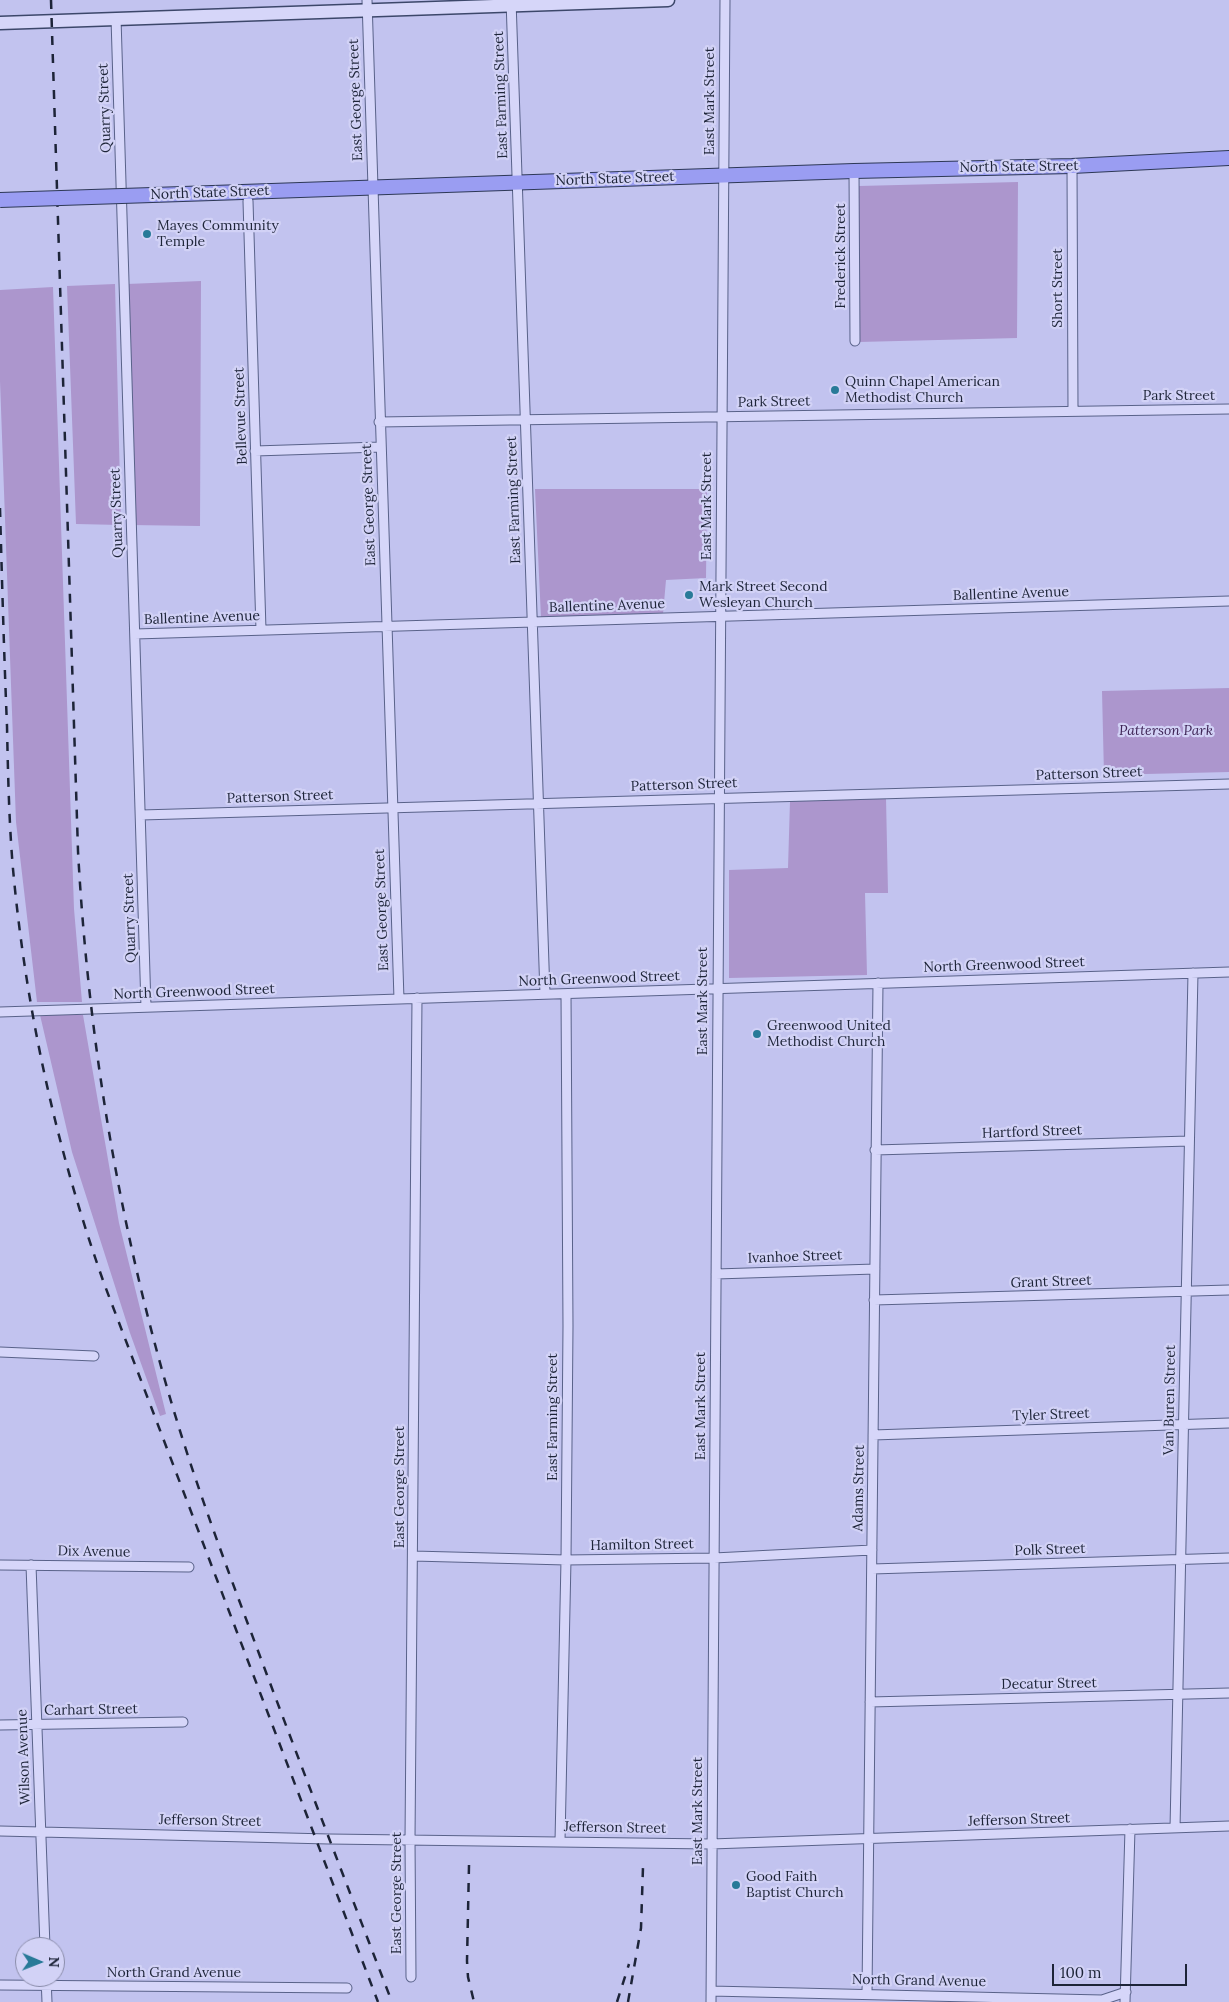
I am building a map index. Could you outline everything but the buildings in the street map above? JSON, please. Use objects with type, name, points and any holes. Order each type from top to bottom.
[{"type":"main road","name":"North State Street","points":[[0,200],[724,175],[1072,166],[1229,158]]},
{"type":"street","points":[[0,23],[367,5],[668,0]]},
{"type":"street","name":"East Mark Street","points":[[711,2002],[725,0]]},
{"type":"street","name":"East Farming Street","points":[[512,2],[545,994]]},
{"type":"street","name":"East George Street","points":[[367,5],[399,999]]},
{"type":"street","name":"Quarry Street","points":[[116,18],[146,1007]]},
{"type":"street","name":"Short Street","points":[[1072,166],[1073,410]]},
{"type":"street","name":"Frederick Street","points":[[854,171],[855,341]]},
{"type":"street","name":"Bellevue Street","points":[[248,201],[261,630]]},
{"type":"street","name":"Park Street","points":[[379,422],[1229,409]]},
{"type":"street","points":[[255,452],[380,448]]},
{"type":"street","name":"Ballentine Avenue","points":[[135,634],[1229,602]]},
{"type":"street","name":"Patterson Street","points":[[140,815],[1229,784]]},
{"type":"street","name":"North Greenwood Street","points":[[0,1012],[1229,972]]},
{"type":"street","name":"Van Buren Street","points":[[1175,1828],[1193,973]]},
{"type":"street","name":"Adams Street","points":[[867,1993],[878,983]]},
{"type":"street","name":"East Farming Street","points":[[560,1841],[566,1560],[566,994]]},
{"type":"street","name":"East George Street","points":[[411,1977],[410,1839],[417,998]]},
{"type":"street","name":"Hartford Street","points":[[875,1150],[1189,1141]]},
{"type":"street","name":"Ivanhoe Street","points":[[716,1274],[875,1269]]},
{"type":"street","name":"Grant Street","points":[[874,1300],[1229,1290]]},
{"type":"street","points":[[0,1352],[94,1356]]},
{"type":"street","name":"Tyler Street","points":[[873,1435],[1229,1423]]},
{"type":"street","name":"Hamilton Street","points":[[413,1556],[566,1560],[714,1558],[872,1550]]},
{"type":"street","name":"Polk Street","points":[[872,1569],[1229,1558]]},
{"type":"street","name":"Dix Avenue","points":[[0,1565],[188,1567]]},
{"type":"street","name":"Wilson Avenue","points":[[31,1565],[45,1937]]},
{"type":"street","name":"Decatur Street","points":[[870,1702],[1229,1693]]},
{"type":"street","name":"Carhart Street","points":[[0,1725],[183,1722]]},
{"type":"street","name":"Jefferson Street","points":[[0,1831],[712,1844],[1229,1826]]},
{"type":"street","points":[[1125,2002],[1130,1829]]},
{"type":"street","name":"North Grand Avenue","points":[[65,1981],[347,1988]]},
{"type":"street","name":"North Grand Avenue","points":[[0,1985],[15,1984]]},
{"type":"street","points":[[46,1987],[47,2002]]},
{"type":"street","name":"North Grand Avenue","points":[[711,1991],[867,1993],[1102,2000],[1126,1992]]},
{"type":"green space","points":[[1018,182],[1017,338],[859,342],[859,186]]},
{"type":"green space","points":[[201,281],[200,526],[131,525],[127,284]]},
{"type":"green space","points":[[115,284],[121,525],[76,524],[67,286]]},
{"type":"green space","points":[[53,287],[74,909],[82,1002],[37,1002],[16,822],[0,381],[0,290]]},
{"type":"green space","points":[[535,489],[707,489],[706,578],[666,580],[663,614],[541,618]]},
{"type":"green space","name":"Patterson Park","points":[[1229,688],[1229,772],[1104,775],[1102,691]]},
{"type":"green space","points":[[886,798],[888,893],[865,893],[867,975],[729,978],[729,870],[788,868],[790,801]]},
{"type":"green space","points":[[40,1015],[83,1015],[119,1223],[166,1414],[160,1416],[130,1333],[72,1152]]},
{"type":"railway","points":[[51,0],[78,851],[89,988],[108,1124],[120,1191],[150,1325],[190,1463],[267,1675],[392,2002]]},
{"type":"railway","points":[[0,508],[13,869],[26,975],[35,1028],[58,1133],[72,1184],[105,1286],[378,2002]]},
{"type":"railway","points":[[469,1865],[467,1961],[468,1977],[474,2002]]},
{"type":"railway","points":[[628,2002],[641,1928],[643,1867]]},
{"type":"railway","points":[[617,2002],[629,1964]]},
{"type":"place","name":"Mayes Community Temple","points":[[147,234]]},
{"type":"place","name":"Quinn Chapel American Methodist Church","points":[[835,390]]},
{"type":"place","name":"Mark Street Second Wesleyan Church","points":[[689,595]]},
{"type":"place","name":"Greenwood United Methodist Church","points":[[757,1034]]},
{"type":"place","name":"Good Faith Baptist Church","points":[[736,1885]]}]
